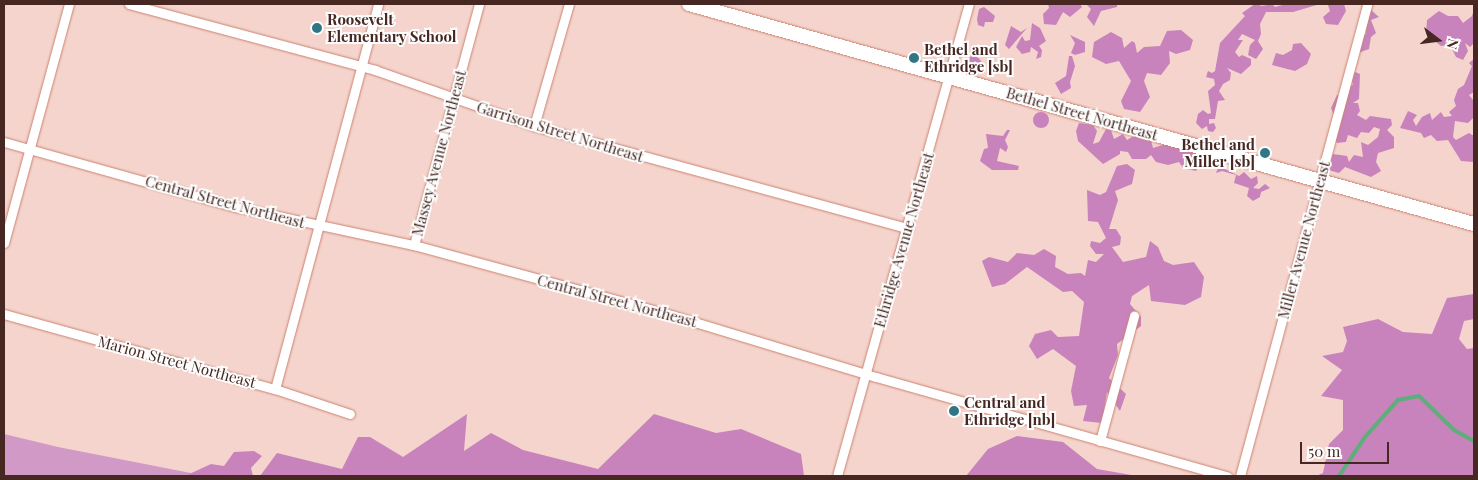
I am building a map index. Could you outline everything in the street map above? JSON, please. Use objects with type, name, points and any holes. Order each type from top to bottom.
[{"type":"street","points":[[4,243],[28,148],[69,4]]},
{"type":"street","name":"Garrison Street Northeast","points":[[129,4],[362,66],[454,97],[479,109],[534,126],[908,228]]},
{"type":"street","points":[[275,389],[378,4]]},
{"type":"street","name":"Massey Avenue Northeast","points":[[414,245],[480,4]]},
{"type":"street","points":[[534,126],[569,4]]},
{"type":"street","name":"Bethel Street Northeast","points":[[689,4],[1474,224]]},
{"type":"street","name":"Ethridge Avenue Northeast","points":[[836,476],[908,228],[969,4]]},
{"type":"street","name":"Miller Avenue Northeast","points":[[1240,476],[1321,181],[1367,4]]},
{"type":"street","name":"Central Street Northeast","points":[[4,142],[236,207],[414,245],[665,314],[866,374],[1227,476]]},
{"type":"street","name":"Marion Street Northeast","points":[[4,314],[275,389],[350,414]]},
{"type":"street","points":[[1100,441],[1134,316]]},
{"type":"shaded area","points":[[1048,4],[1080,4],[1082,7],[1070,17],[1063,12],[1056,25],[1044,24],[1043,14],[1049,8]]},
{"type":"shaded area","points":[[1086,4],[1117,4],[1117,7],[1101,11],[1094,26],[1087,17],[1091,9]]},
{"type":"shaded area","points":[[1255,4],[1262,6],[1272,4],[1275,7],[1286,4],[1320,4],[1293,12],[1266,12],[1260,24],[1261,34],[1258,41],[1263,49],[1256,59],[1248,55],[1250,45],[1255,40],[1242,34],[1238,40],[1243,40],[1235,52],[1239,57],[1242,55],[1251,59],[1251,65],[1241,74],[1227,68],[1231,73],[1230,80],[1223,84],[1219,91],[1225,100],[1218,101],[1215,119],[1209,119],[1209,124],[1214,123],[1216,128],[1213,132],[1208,131],[1207,126],[1202,129],[1196,123],[1198,114],[1203,110],[1208,114],[1211,113],[1208,91],[1215,85],[1214,79],[1206,77],[1208,71],[1212,73],[1215,71],[1220,43],[1245,16],[1242,13]]},
{"type":"shaded area","points":[[1321,4],[1344,4],[1346,11],[1338,25],[1326,24],[1323,17],[1330,11],[1328,5]]},
{"type":"shaded area","points":[[984,7],[995,16],[993,22],[985,22],[984,27],[978,25],[977,19],[979,9]]},
{"type":"shaded area","points":[[1474,9],[1474,43],[1470,47],[1465,43],[1468,51],[1463,60],[1456,57],[1452,49],[1454,44],[1441,46],[1426,34],[1427,20],[1439,11],[1448,16],[1458,16],[1463,23],[1472,16]]},
{"type":"shaded area","points":[[1371,10],[1379,17],[1371,20],[1376,33],[1371,37],[1369,49],[1358,53],[1353,45],[1366,34],[1367,11]]},
{"type":"shaded area","points":[[1032,23],[1040,28],[1046,41],[1039,46],[1042,50],[1041,57],[1036,59],[1038,52],[1031,47],[1030,52],[1022,54],[1016,47],[1022,36],[1025,41],[1030,40]]},
{"type":"shaded area","points":[[1011,26],[1021,32],[1027,28],[1009,49],[1005,45]]},
{"type":"shaded area","points":[[1181,30],[1193,40],[1190,50],[1176,54],[1169,51],[1170,63],[1161,75],[1147,73],[1144,81],[1150,97],[1140,112],[1124,109],[1121,101],[1131,81],[1119,61],[1106,64],[1092,57],[1094,42],[1111,32],[1122,38],[1124,48],[1132,41],[1135,43],[1137,53],[1144,47],[1160,46],[1167,31]]},
{"type":"shaded area","points":[[1070,35],[1085,42],[1085,52],[1075,55],[1071,53],[1075,43]]},
{"type":"shaded area","points":[[1301,43],[1311,54],[1307,64],[1295,71],[1272,65],[1276,53],[1283,55],[1292,50],[1293,44]]},
{"type":"shaded area","points":[[969,56],[977,56],[982,61],[980,72],[969,74],[964,69],[964,61]]},
{"type":"shaded area","points":[[1069,56],[1072,56],[1075,66],[1070,82],[1071,88],[1061,94],[1055,83],[1066,76]]},
{"type":"shaded area","points":[[1474,59],[1474,92],[1469,95],[1474,101],[1474,117],[1468,123],[1455,121],[1453,137],[1456,140],[1469,133],[1474,136],[1474,162],[1461,161],[1448,140],[1437,141],[1431,135],[1424,138],[1421,133],[1400,128],[1408,111],[1417,115],[1413,120],[1416,126],[1422,117],[1430,113],[1432,120],[1441,112],[1444,117],[1452,116],[1449,112],[1456,106],[1454,100],[1458,89],[1464,85],[1472,66],[1469,63]]},
{"type":"shaded area","points":[[1355,72],[1360,74],[1359,99],[1353,103],[1358,103],[1360,111],[1357,115],[1366,120],[1370,116],[1391,119],[1392,125],[1387,130],[1394,137],[1394,148],[1378,153],[1376,162],[1381,171],[1371,177],[1345,167],[1339,173],[1328,170],[1333,154],[1347,156],[1349,162],[1354,155],[1363,157],[1361,142],[1368,145],[1378,137],[1380,129],[1374,127],[1369,133],[1361,132],[1357,138],[1348,135],[1346,142],[1337,143],[1331,131],[1338,125],[1331,108],[1337,95],[1347,97],[1344,87],[1353,85],[1351,77]]},
{"type":"shaded area","points":[[1041,112],[1049,120],[1041,128],[1033,120]]},
{"type":"shaded area","points":[[1079,123],[1093,125],[1097,131],[1093,144],[1099,142],[1106,129],[1111,130],[1114,139],[1123,134],[1127,140],[1137,134],[1150,136],[1153,148],[1172,142],[1186,152],[1197,147],[1201,161],[1196,171],[1183,168],[1179,162],[1168,165],[1156,162],[1151,155],[1146,159],[1132,159],[1128,152],[1120,151],[1120,154],[1103,164],[1078,141],[1076,131]]},
{"type":"shaded area","points":[[1007,130],[1010,130],[1005,140],[1008,147],[1006,152],[1000,148],[997,161],[1019,166],[1018,170],[992,170],[980,161],[984,149],[988,148],[986,134],[1003,136]]},
{"type":"shaded area","points":[[1127,164],[1135,170],[1132,184],[1115,191],[1118,200],[1109,229],[1116,229],[1121,237],[1120,245],[1112,247],[1123,262],[1146,257],[1150,241],[1158,247],[1164,261],[1173,265],[1194,262],[1204,277],[1201,297],[1185,305],[1151,301],[1149,285],[1132,296],[1130,304],[1141,317],[1141,326],[1117,344],[1118,355],[1109,378],[1126,394],[1120,411],[1107,392],[1102,423],[1083,421],[1087,405],[1074,406],[1071,391],[1076,366],[1053,349],[1037,359],[1029,346],[1035,334],[1051,330],[1058,337],[1079,336],[1084,302],[1072,291],[1063,292],[1027,267],[1005,284],[992,287],[982,261],[989,257],[1008,262],[1017,253],[1034,255],[1044,249],[1056,256],[1055,267],[1068,274],[1081,273],[1085,276],[1088,260],[1096,262],[1104,254],[1096,254],[1090,246],[1091,241],[1100,243],[1106,238],[1098,222],[1088,221],[1087,190],[1100,195],[1106,192],[1117,166]]},
{"type":"shaded area","points":[[1219,166],[1239,176],[1244,172],[1251,179],[1257,176],[1258,183],[1253,188],[1259,189],[1265,184],[1270,188],[1261,192],[1260,197],[1253,201],[1247,196],[1249,188],[1234,183],[1236,175],[1222,171],[1216,173]]},
{"type":"shaded area","points":[[1474,294],[1474,319],[1464,321],[1459,339],[1467,349],[1474,348],[1474,476],[1316,476],[1323,473],[1329,444],[1343,430],[1343,400],[1321,396],[1342,370],[1322,356],[1343,352],[1347,341],[1343,327],[1378,319],[1403,332],[1432,334],[1447,298]]},
{"type":"shaded area","points":[[467,414],[464,451],[491,433],[523,450],[598,469],[654,414],[716,433],[741,429],[801,454],[804,476],[260,476],[277,453],[342,469],[358,437],[370,437],[403,457]]},
{"type":"shaded area","points":[[4,434],[58,447],[206,476],[4,476]]},
{"type":"shaded area","points":[[1017,436],[1063,442],[1097,469],[1137,476],[966,476],[988,449]]},
{"type":"shaded area","points":[[254,451],[262,456],[251,468],[253,476],[185,476],[211,464],[224,466],[234,452]]},
{"type":"waterway","points":[[1339,476],[1365,437],[1398,400],[1419,396],[1454,430],[1474,441]]},
{"type":"place","name":"Roosevelt Elementary School","points":[[317,28]]},
{"type":"place","name":"Bethel and Ethridge [sb]","points":[[914,58]]},
{"type":"place","name":"Bethel and Miller [sb]","points":[[1265,153]]},
{"type":"place","name":"Central and Ethridge [nb]","points":[[954,411]]}]
